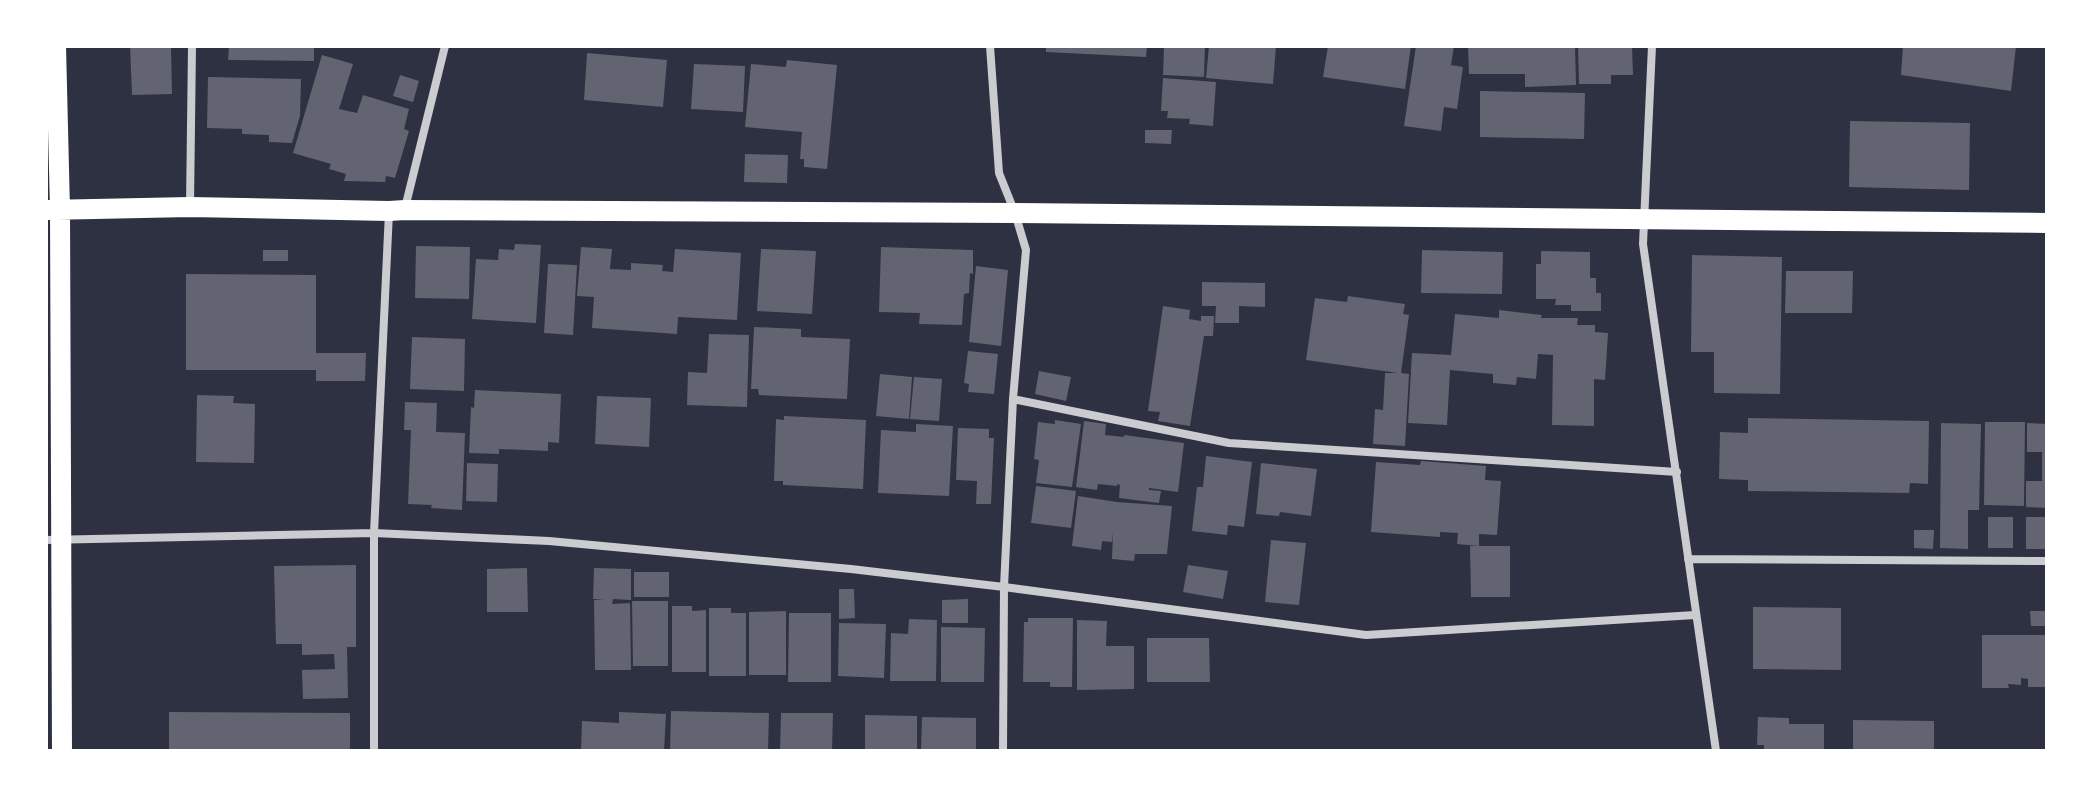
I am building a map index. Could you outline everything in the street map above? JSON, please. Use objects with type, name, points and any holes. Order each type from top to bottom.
[{"type":"main road","points":[[56,46],[54,540],[62,751]]},
{"type":"main road","points":[[53,210],[190,207],[2047,223]]},
{"type":"street","points":[[190,207],[192,46]]},
{"type":"street","points":[[374,751],[374,533],[397,210],[445,46]]},
{"type":"street","points":[[990,46],[999,173],[1026,250],[1013,399],[1004,587],[1003,751]]},
{"type":"street","points":[[1652,46],[1643,244],[1716,751]]},
{"type":"street","points":[[1013,399],[1229,443],[1677,472]]},
{"type":"street","points":[[54,540],[374,533],[549,541],[851,569],[1366,635],[1695,615]]},
{"type":"street","points":[[1688,559],[2047,561]]},
{"type":"building","points":[[130,46],[171,46],[172,94],[132,95]]},
{"type":"building","points":[[229,46],[314,46],[314,61],[228,60]]},
{"type":"building","points":[[1046,46],[1147,46],[1146,57],[1046,52]]},
{"type":"building","points":[[1164,46],[1205,46],[1204,77],[1163,75]]},
{"type":"building","points":[[1209,46],[1276,46],[1273,84],[1206,78]]},
{"type":"building","points":[[1328,46],[1411,46],[1405,89],[1323,77]]},
{"type":"building","points":[[1416,46],[1454,46],[1451,65],[1463,67],[1457,109],[1444,107],[1441,131],[1404,126]]},
{"type":"building","points":[[1468,46],[1575,46],[1576,85],[1525,87],[1525,74],[1469,74]]},
{"type":"building","points":[[1578,46],[1632,46],[1633,75],[1611,75],[1611,84],[1579,84]]},
{"type":"building","points":[[1903,46],[2016,46],[2011,91],[1901,75]]},
{"type":"building","points":[[587,53],[667,60],[663,107],[584,100]]},
{"type":"building","points":[[322,55],[353,64],[339,109],[357,113],[363,95],[409,109],[404,129],[409,131],[395,178],[386,176],[385,182],[344,181],[346,174],[329,169],[331,164],[293,153]]},
{"type":"building","points":[[787,60],[837,65],[827,169],[804,167],[804,159],[800,159],[802,132],[745,127],[751,64],[786,67]]},
{"type":"building","points":[[694,64],[745,66],[743,112],[691,109]]},
{"type":"building","points":[[400,75],[419,81],[413,102],[393,96]]},
{"type":"building","points":[[208,77],[301,79],[300,116],[292,143],[269,142],[269,135],[242,134],[242,129],[207,128]]},
{"type":"building","points":[[1163,78],[1216,82],[1213,126],[1189,124],[1190,119],[1167,118],[1168,111],[1161,111]]},
{"type":"building","points":[[1480,91],[1585,93],[1584,139],[1480,137]]},
{"type":"building","points":[[1850,121],[1970,123],[1969,190],[1849,187]]},
{"type":"building","points":[[1145,130],[1172,130],[1171,144],[1145,143]]},
{"type":"building","points":[[745,154],[788,155],[787,183],[744,182]]},
{"type":"building","points":[[515,244],[541,245],[536,323],[472,319],[476,259],[498,260],[499,249],[514,250]]},
{"type":"building","points":[[416,246],[470,247],[469,299],[415,298]]},
{"type":"building","points":[[581,247],[612,249],[610,269],[631,270],[631,263],[663,265],[662,271],[673,272],[675,249],[741,253],[737,320],[678,317],[677,334],[592,328],[594,297],[577,296]]},
{"type":"building","points":[[881,247],[973,250],[973,274],[970,273],[969,293],[964,294],[962,325],[919,324],[920,313],[879,312]]},
{"type":"building","points":[[761,249],[816,251],[812,314],[757,311]]},
{"type":"building","points":[[263,250],[288,250],[288,261],[263,261]]},
{"type":"building","points":[[1422,250],[1503,252],[1502,294],[1421,293]]},
{"type":"building","points":[[1541,251],[1590,252],[1590,278],[1596,278],[1596,293],[1601,293],[1601,311],[1571,311],[1571,305],[1555,305],[1556,299],[1536,299],[1536,264],[1541,264]]},
{"type":"building","points":[[1692,255],[1782,257],[1780,394],[1714,393],[1714,352],[1691,352]]},
{"type":"building","points":[[548,264],[577,265],[573,335],[544,333]]},
{"type":"building","points":[[976,266],[1008,270],[1001,346],[969,342]]},
{"type":"building","points":[[1786,271],[1853,271],[1852,313],[1785,313]]},
{"type":"building","points":[[186,274],[316,275],[316,353],[366,353],[365,381],[316,381],[316,370],[186,370]]},
{"type":"building","points":[[1202,282],[1265,283],[1265,307],[1239,306],[1239,323],[1215,323],[1216,306],[1202,306]]},
{"type":"building","points":[[1348,296],[1405,304],[1403,314],[1409,315],[1401,373],[1409,374],[1405,446],[1373,444],[1375,409],[1383,410],[1385,373],[1398,373],[1306,360],[1315,298],[1347,302]]},
{"type":"building","points":[[1163,306],[1190,310],[1189,319],[1201,321],[1201,316],[1214,316],[1213,336],[1204,336],[1190,426],[1158,421],[1160,412],[1148,411]]},
{"type":"building","points":[[1499,310],[1542,315],[1541,318],[1578,318],[1577,325],[1595,325],[1595,332],[1608,333],[1605,380],[1594,379],[1594,426],[1552,425],[1553,355],[1538,354],[1536,379],[1517,377],[1516,385],[1493,383],[1493,374],[1450,370],[1447,425],[1408,423],[1412,353],[1451,355],[1455,314],[1499,318]]},
{"type":"building","points":[[754,327],[801,329],[801,337],[850,339],[847,399],[759,395],[758,389],[751,389]]},
{"type":"building","points":[[709,334],[749,335],[747,407],[687,405],[688,372],[707,373]]},
{"type":"building","points":[[412,337],[465,339],[464,391],[410,389]]},
{"type":"building","points":[[968,351],[998,354],[994,394],[968,392],[969,384],[964,383]]},
{"type":"building","points":[[1039,371],[1071,377],[1066,401],[1035,394]]},
{"type":"building","points":[[880,374],[912,377],[909,419],[876,416]]},
{"type":"building","points":[[914,377],[942,379],[939,421],[910,419]]},
{"type":"building","points":[[475,390],[561,394],[559,443],[548,442],[548,451],[499,449],[499,454],[469,453]]},
{"type":"building","points":[[197,395],[234,396],[233,403],[255,404],[254,463],[196,462]]},
{"type":"building","points":[[597,396],[651,398],[649,447],[595,444]]},
{"type":"building","points":[[405,402],[437,403],[436,432],[465,433],[462,510],[408,504],[411,430],[404,430]]},
{"type":"building","points":[[784,416],[866,420],[863,489],[783,485],[783,481],[774,481],[776,419],[784,420]]},
{"type":"building","points":[[1748,418],[1929,421],[1928,484],[1910,483],[1909,493],[1748,491],[1748,480],[1719,479],[1720,432],[1748,433]]},
{"type":"building","points":[[1055,420],[1081,424],[1072,487],[1036,483],[1039,460],[1034,459],[1038,422],[1055,424]]},
{"type":"building","points":[[1084,421],[1106,424],[1105,435],[1184,443],[1178,492],[1149,488],[1161,491],[1159,503],[1119,498],[1120,485],[1117,484],[1098,484],[1097,490],[1076,487]]},
{"type":"building","points":[[1985,422],[2025,422],[2024,506],[1984,505]]},
{"type":"building","points":[[1941,423],[1981,424],[1979,510],[1968,510],[1968,549],[1940,548]]},
{"type":"building","points":[[2027,423],[2047,424],[2047,508],[2026,507],[2026,481],[2042,481],[2042,452],[2027,452]]},
{"type":"building","points":[[916,424],[953,426],[949,496],[878,493],[881,430],[916,432]]},
{"type":"building","points":[[958,428],[989,429],[989,438],[994,438],[991,504],[976,504],[977,481],[956,480]]},
{"type":"building","points":[[1206,456],[1252,462],[1244,527],[1228,525],[1227,535],[1192,531],[1197,487],[1203,487]]},
{"type":"building","points":[[1421,461],[1486,466],[1485,480],[1501,481],[1497,535],[1479,534],[1479,546],[1457,544],[1458,533],[1440,532],[1440,537],[1371,532],[1376,462],[1420,465]]},
{"type":"building","points":[[467,463],[498,464],[497,502],[466,501]]},
{"type":"building","points":[[1261,463],[1317,469],[1311,516],[1280,512],[1279,516],[1256,514]]},
{"type":"building","points":[[1036,486],[1076,491],[1071,528],[1031,523]]},
{"type":"building","points":[[1078,496],[1172,506],[1167,554],[1135,554],[1134,561],[1112,559],[1113,532],[1112,542],[1102,541],[1101,550],[1072,546]]},
{"type":"building","points":[[1988,517],[2013,517],[2013,548],[1988,548]]},
{"type":"building","points":[[2026,517],[2047,517],[2047,549],[2026,549]]},
{"type":"building","points":[[1914,530],[1934,530],[1933,549],[1914,548]]},
{"type":"building","points":[[1271,540],[1306,543],[1299,605],[1265,602]]},
{"type":"building","points":[[1470,546],[1510,546],[1510,597],[1471,597]]},
{"type":"building","points":[[356,565],[356,647],[347,647],[348,698],[303,699],[302,670],[335,669],[334,654],[302,655],[302,644],[276,644],[274,566]]},
{"type":"building","points":[[1188,565],[1228,571],[1223,599],[1183,592]]},
{"type":"building","points":[[527,568],[528,612],[487,612],[487,569]]},
{"type":"building","points":[[594,568],[631,569],[631,600],[613,599],[612,604],[630,603],[631,670],[595,670],[594,600],[604,599],[593,599]]},
{"type":"building","points":[[634,572],[669,572],[669,597],[634,597]]},
{"type":"building","points":[[839,589],[854,589],[855,618],[839,619]]},
{"type":"building","points":[[968,599],[968,623],[942,623],[942,600]]},
{"type":"building","points":[[632,601],[668,601],[668,666],[633,666]]},
{"type":"building","points":[[672,606],[692,606],[692,611],[706,610],[706,672],[672,672]]},
{"type":"building","points":[[1753,607],[1841,608],[1841,670],[1753,669]]},
{"type":"building","points":[[709,608],[731,608],[731,613],[746,613],[746,676],[709,676]]},
{"type":"building","points":[[786,611],[786,675],[749,675],[749,612]]},
{"type":"building","points":[[2030,611],[2047,611],[2047,626],[2031,626]]},
{"type":"building","points":[[789,613],[831,613],[831,682],[788,682]]},
{"type":"building","points":[[1028,618],[1073,618],[1072,687],[1050,687],[1050,682],[1023,682],[1024,622],[1028,622]]},
{"type":"building","points":[[909,619],[937,620],[936,681],[890,681],[891,633],[908,634]]},
{"type":"building","points":[[1077,620],[1107,621],[1106,646],[1134,646],[1134,689],[1077,690]]},
{"type":"building","points":[[839,623],[886,624],[884,678],[838,676]]},
{"type":"building","points":[[941,627],[985,628],[984,682],[941,682]]},
{"type":"building","points":[[1982,635],[2047,635],[2047,687],[2028,687],[2028,679],[2021,678],[2021,685],[1982,688]]},
{"type":"building","points":[[1147,638],[1209,638],[1210,682],[1147,682]]},
{"type":"building","points":[[671,711],[769,713],[768,751],[670,751]]},
{"type":"building","points":[[169,712],[350,713],[350,751],[169,751]]},
{"type":"building","points":[[619,712],[666,714],[664,751],[581,751],[582,721],[619,723]]},
{"type":"building","points":[[781,713],[833,713],[832,751],[780,751]]},
{"type":"building","points":[[865,715],[917,716],[917,751],[865,751]]},
{"type":"building","points":[[922,717],[976,718],[976,751],[921,751]]},
{"type":"building","points":[[1758,717],[1789,718],[1789,724],[1824,724],[1824,750],[1764,751],[1764,745],[1757,745]]},
{"type":"building","points":[[1853,720],[1934,721],[1934,751],[1853,751]]}]
